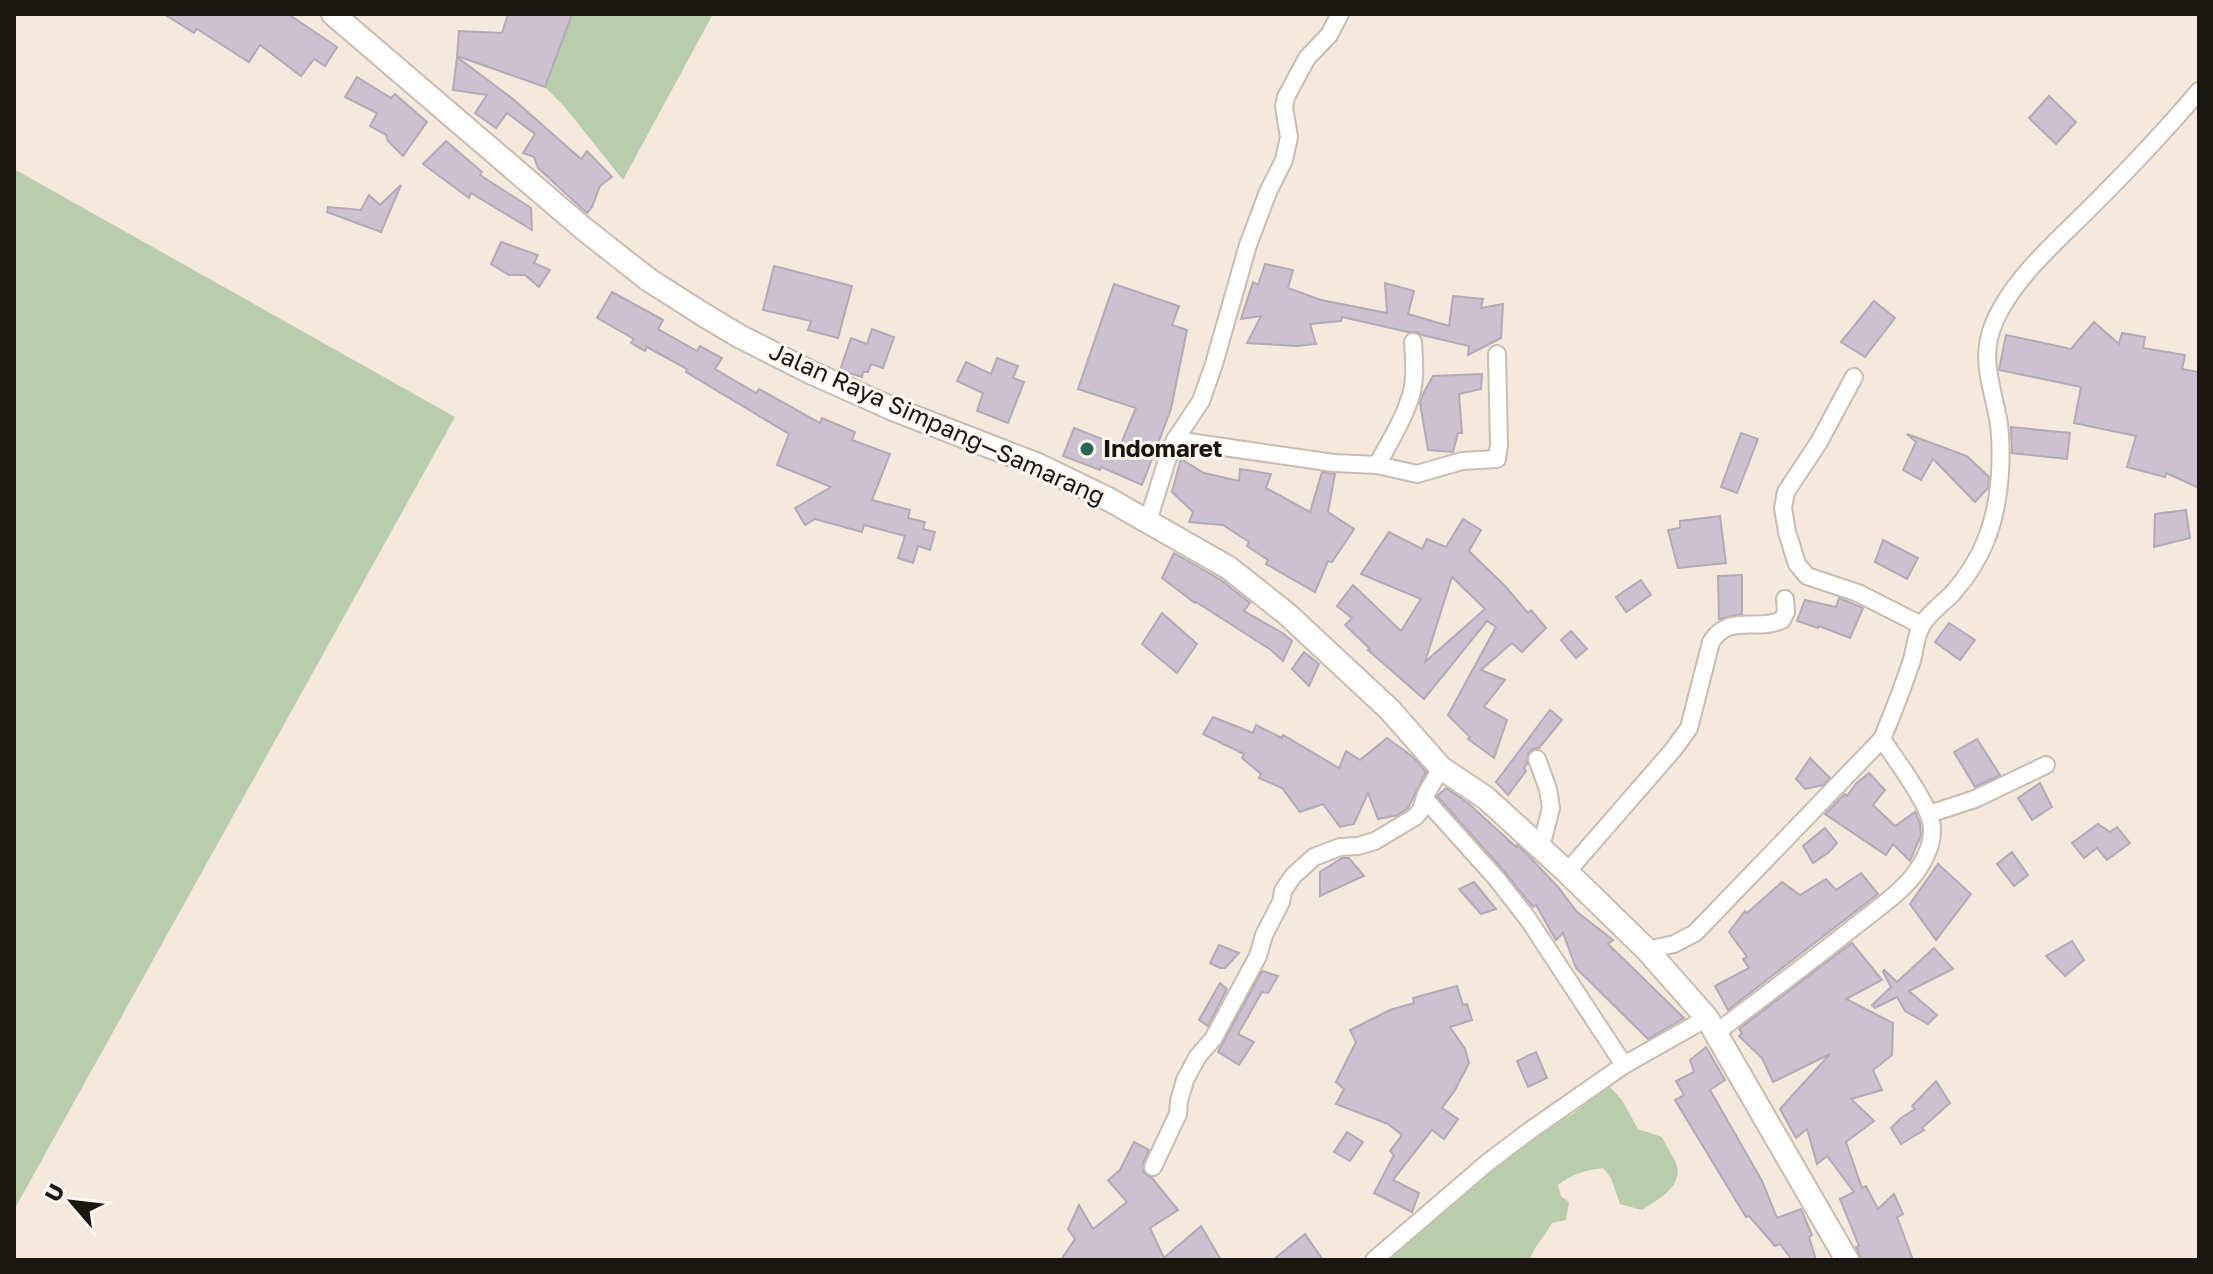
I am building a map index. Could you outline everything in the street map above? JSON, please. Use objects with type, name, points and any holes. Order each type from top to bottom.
[{"type":"main road","name":"Jalan Raya Simpang—Samarang","points":[[333,14],[584,229],[649,280],[704,315],[810,372],[893,409],[1038,465],[1110,500],[1229,568],[1287,614],[1390,710],[1441,768],[1486,798],[1647,950],[1712,1025],[1847,1260]]},
{"type":"street","points":[[1148,521],[1175,440],[1201,401],[1248,245],[1284,160],[1289,137],[1284,107],[1286,97],[1307,58],[1329,35],[1340,14]]},
{"type":"street","points":[[1647,950],[1674,944],[1695,933],[1882,739],[1899,700],[1921,625],[1954,592],[1970,570],[1984,547],[1995,518],[2000,447],[1986,354],[1991,331],[2002,306],[2060,238],[2139,160],[2199,91]]},
{"type":"street","points":[[1377,465],[1411,394],[1413,342]]},
{"type":"street","points":[[1175,440],[1334,463],[1377,465],[1417,474],[1462,461],[1497,459],[1497,354]]},
{"type":"street","points":[[1854,377],[1819,442],[1786,492],[1783,508],[1787,532],[1797,564],[1807,576],[1858,593],[1921,625]]},
{"type":"street","points":[[1567,872],[1683,738],[1689,728],[1714,637],[1726,627],[1734,625],[1777,623],[1785,616],[1785,599]]},
{"type":"street","points":[[1374,1260],[1487,1163],[1624,1065],[1712,1025],[1831,946],[1912,878],[1923,862],[1930,843],[1932,830],[1929,814],[1882,739]]},
{"type":"street","points":[[1537,759],[1551,808],[1541,847]]},
{"type":"street","points":[[1929,814],[1975,799],[2046,765]]},
{"type":"street","points":[[1153,1167],[1175,1122],[1185,1080],[1198,1056],[1213,1039],[1258,956],[1283,891],[1293,876],[1314,857],[1340,847],[1370,843],[1405,825],[1421,810],[1441,768]]},
{"type":"street","points":[[1425,799],[1496,878],[1528,919],[1624,1065]]},
{"type":"green space","points":[[572,14],[713,14],[623,180],[545,87]]},
{"type":"green space","points":[[14,169],[455,417],[14,1210]]},
{"type":"green space","points":[[1608,1085],[1622,1100],[1638,1129],[1662,1137],[1675,1160],[1676,1181],[1661,1197],[1642,1210],[1620,1204],[1611,1178],[1603,1168],[1591,1170],[1558,1185],[1561,1196],[1569,1202],[1566,1220],[1552,1223],[1530,1260],[1382,1260],[1537,1132],[1573,1114]]},
{"type":"building","points":[[164,14],[288,14],[337,47],[325,66],[314,59],[301,76],[260,45],[249,62],[197,29],[194,33]]},
{"type":"building","points":[[508,14],[572,14],[545,87],[457,56],[459,31],[502,33]]},
{"type":"building","points":[[457,57],[513,99],[581,159],[587,151],[612,177],[600,186],[587,213],[538,168],[534,157],[523,153],[535,134],[507,113],[496,128],[475,113],[487,95],[453,90]]},
{"type":"building","points":[[357,77],[391,98],[395,94],[427,122],[403,156],[386,135],[370,126],[377,113],[345,97]]},
{"type":"building","points":[[2049,96],[2076,122],[2056,144],[2029,118]]},
{"type":"building","points":[[446,141],[482,172],[480,175],[531,208],[532,230],[471,193],[469,198],[423,164]]},
{"type":"building","points":[[401,185],[381,232],[327,212],[328,207],[361,210],[369,195],[380,205]]},
{"type":"building","points":[[501,242],[538,255],[534,263],[550,270],[539,287],[525,275],[509,275],[491,264]]},
{"type":"building","points":[[1265,264],[1293,270],[1288,288],[1321,300],[1387,313],[1385,283],[1414,291],[1408,314],[1449,326],[1453,296],[1483,299],[1481,308],[1503,304],[1501,338],[1468,355],[1469,346],[1342,317],[1341,321],[1310,324],[1316,344],[1247,343],[1261,316],[1241,319],[1253,282],[1258,285]]},
{"type":"building","points":[[774,266],[852,286],[838,338],[808,330],[811,321],[763,310]]},
{"type":"building","points":[[1114,284],[1179,306],[1172,325],[1187,330],[1171,409],[1142,485],[1101,467],[1100,470],[1063,456],[1074,428],[1120,446],[1136,408],[1078,389]]},
{"type":"building","points":[[612,292],[663,320],[658,329],[697,351],[700,346],[722,358],[715,369],[756,393],[759,389],[820,423],[822,418],[855,432],[852,440],[890,454],[872,500],[910,510],[908,518],[925,522],[923,529],[935,532],[930,550],[918,546],[913,563],[898,558],[905,536],[864,525],[862,532],[815,519],[805,525],[795,508],[831,487],[777,465],[789,434],[686,372],[687,369],[647,347],[645,351],[631,343],[634,339],[597,318]]},
{"type":"building","points":[[1874,301],[1895,318],[1865,357],[1841,342]]},
{"type":"building","points":[[2094,322],[2119,344],[2122,333],[2145,337],[2143,348],[2185,355],[2182,369],[2199,372],[2199,488],[2166,473],[2165,477],[2127,467],[2136,436],[2074,423],[2081,387],[1999,370],[2006,335],[2071,349]]},
{"type":"building","points":[[872,329],[894,337],[883,368],[871,364],[862,377],[840,370],[851,338],[867,344]]},
{"type":"building","points":[[997,358],[1018,366],[1013,378],[1024,382],[1008,423],[977,411],[983,393],[957,381],[966,362],[991,374]]},
{"type":"building","points":[[1482,374],[1481,389],[1459,394],[1462,433],[1458,433],[1453,452],[1428,450],[1420,403],[1433,376]]},
{"type":"building","points":[[2011,427],[2070,433],[2067,459],[2012,453]]},
{"type":"building","points":[[1741,433],[1758,439],[1737,493],[1721,487]]},
{"type":"building","points":[[1907,434],[1967,456],[1989,477],[1988,488],[1975,502],[1933,459],[1921,480],[1903,470],[1916,442]]},
{"type":"building","points":[[1181,459],[1204,473],[1239,481],[1240,469],[1271,474],[1266,488],[1310,512],[1322,472],[1335,474],[1328,512],[1354,529],[1332,562],[1328,561],[1315,592],[1266,564],[1268,560],[1247,546],[1249,542],[1223,525],[1189,522],[1193,512],[1172,492]]},
{"type":"building","points":[[2186,510],[2190,538],[2154,547],[2155,514]]},
{"type":"building","points":[[1720,516],[1726,563],[1678,568],[1668,530],[1680,528],[1680,521]]},
{"type":"building","points":[[1463,519],[1481,530],[1469,551],[1546,628],[1522,652],[1512,643],[1481,670],[1505,680],[1484,707],[1507,720],[1494,758],[1468,739],[1470,737],[1448,715],[1496,627],[1487,621],[1424,699],[1368,650],[1345,625],[1352,618],[1337,606],[1353,585],[1401,631],[1421,599],[1361,574],[1389,532],[1422,549],[1427,539],[1446,547]],"holes":[[[1452,577],[1485,609],[1425,662]]]},
{"type":"building","points":[[1883,540],[1918,558],[1907,579],[1875,562]]},
{"type":"building","points":[[1174,553],[1221,580],[1250,603],[1244,611],[1292,641],[1283,661],[1162,578]]},
{"type":"building","points":[[1742,575],[1742,614],[1719,619],[1718,576]]},
{"type":"building","points":[[1641,580],[1651,595],[1626,612],[1616,597]]},
{"type":"building","points":[[1839,598],[1863,608],[1850,638],[1797,621],[1805,600],[1836,607]]},
{"type":"building","points":[[1162,613],[1197,644],[1177,673],[1142,644]]},
{"type":"building","points":[[1949,623],[1975,640],[1960,660],[1935,642]]},
{"type":"building","points":[[1571,631],[1587,649],[1576,658],[1561,640]]},
{"type":"building","points":[[1304,652],[1319,664],[1309,686],[1292,669]]},
{"type":"building","points":[[1550,710],[1562,720],[1539,748],[1528,753],[1526,771],[1508,795],[1496,782]]},
{"type":"building","points":[[1213,717],[1253,733],[1256,725],[1282,738],[1283,735],[1339,768],[1346,751],[1360,760],[1387,738],[1413,757],[1426,772],[1408,808],[1398,815],[1378,819],[1368,793],[1354,824],[1340,827],[1323,804],[1300,812],[1282,788],[1259,778],[1261,774],[1242,758],[1244,754],[1203,734]]},
{"type":"building","points":[[1977,739],[2000,775],[1975,787],[1954,752]]},
{"type":"building","points":[[1810,758],[1830,778],[1823,785],[1805,789],[1796,779]]},
{"type":"building","points":[[1869,773],[1885,790],[1873,805],[1895,826],[1916,814],[1921,835],[1910,861],[1893,844],[1886,855],[1825,814]]},
{"type":"building","points":[[2040,783],[2052,807],[2032,820],[2018,798]]},
{"type":"building","points":[[1446,788],[1527,854],[1577,912],[1613,940],[1608,944],[1684,1018],[1648,1039],[1576,968],[1563,933],[1556,940],[1536,905],[1533,907],[1437,796]]},
{"type":"building","points":[[2098,824],[2110,832],[2117,827],[2130,843],[2107,860],[2097,848],[2084,858],[2072,843]]},
{"type":"building","points":[[1825,828],[1837,843],[1813,863],[1803,846]]},
{"type":"building","points":[[2012,852],[2028,875],[2014,886],[1997,864]]},
{"type":"building","points":[[1342,858],[1349,858],[1364,876],[1320,896],[1320,872]]},
{"type":"building","points":[[1938,864],[1971,894],[1936,940],[1910,904]]},
{"type":"building","points":[[1861,873],[1878,894],[1728,1010],[1715,986],[1749,968],[1743,959],[1747,957],[1729,932],[1745,911],[1747,913],[1782,882],[1800,895],[1826,879],[1836,890]]},
{"type":"building","points":[[1474,882],[1496,909],[1481,914],[1459,889]]},
{"type":"building","points":[[2072,941],[2084,960],[2065,976],[2046,956]]},
{"type":"building","points":[[1852,943],[1882,980],[1846,999],[1893,1023],[1892,1055],[1873,1070],[1882,1090],[1851,1099],[1874,1121],[1846,1142],[1862,1188],[1866,1186],[1878,1209],[1894,1194],[1903,1214],[1897,1217],[1913,1260],[1862,1260],[1840,1199],[1854,1192],[1827,1156],[1817,1164],[1807,1129],[1796,1138],[1780,1109],[1830,1054],[1773,1082],[1762,1058],[1739,1036],[1742,1033],[1739,1029]]},
{"type":"building","points":[[1219,945],[1239,953],[1225,968],[1210,963]]},
{"type":"building","points":[[1934,948],[1953,969],[1909,991],[1937,1015],[1928,1024],[1905,1011],[1897,997],[1875,1008],[1872,1005],[1891,987],[1884,970],[1897,982]]},
{"type":"building","points":[[1262,971],[1278,976],[1268,993],[1262,992],[1238,1034],[1254,1042],[1239,1065],[1218,1052]]},
{"type":"building","points":[[1220,983],[1227,989],[1208,1026],[1199,1020]]},
{"type":"building","points":[[1457,986],[1472,1020],[1450,1027],[1465,1049],[1469,1063],[1442,1108],[1458,1119],[1444,1139],[1432,1130],[1393,1180],[1419,1193],[1412,1212],[1374,1193],[1394,1155],[1390,1151],[1402,1135],[1388,1124],[1336,1104],[1344,1089],[1336,1082],[1356,1042],[1350,1030],[1390,1010],[1414,1003],[1413,998]]},
{"type":"building","points":[[1706,1047],[1725,1080],[1710,1090],[1762,1181],[1777,1218],[1801,1209],[1812,1235],[1809,1237],[1816,1260],[1792,1260],[1780,1244],[1775,1246],[1749,1216],[1746,1217],[1675,1100],[1684,1095],[1676,1081],[1694,1072],[1690,1060]]},
{"type":"building","points":[[1536,1052],[1547,1078],[1528,1087],[1517,1061]]},
{"type":"building","points":[[1936,1081],[1950,1103],[1922,1128],[1924,1130],[1901,1144],[1891,1128],[1915,1109],[1912,1106]]},
{"type":"building","points":[[1347,1132],[1363,1142],[1350,1161],[1334,1152]]},
{"type":"building","points":[[1134,1142],[1149,1150],[1143,1163],[1144,1173],[1152,1178],[1178,1210],[1150,1228],[1164,1258],[1201,1226],[1221,1260],[1061,1260],[1075,1239],[1068,1229],[1079,1205],[1093,1229],[1127,1202],[1108,1180],[1120,1170]]},
{"type":"building","points":[[1305,1234],[1323,1260],[1273,1260]]},
{"type":"place","name":"Indomaret","points":[[1087,449]]}]
